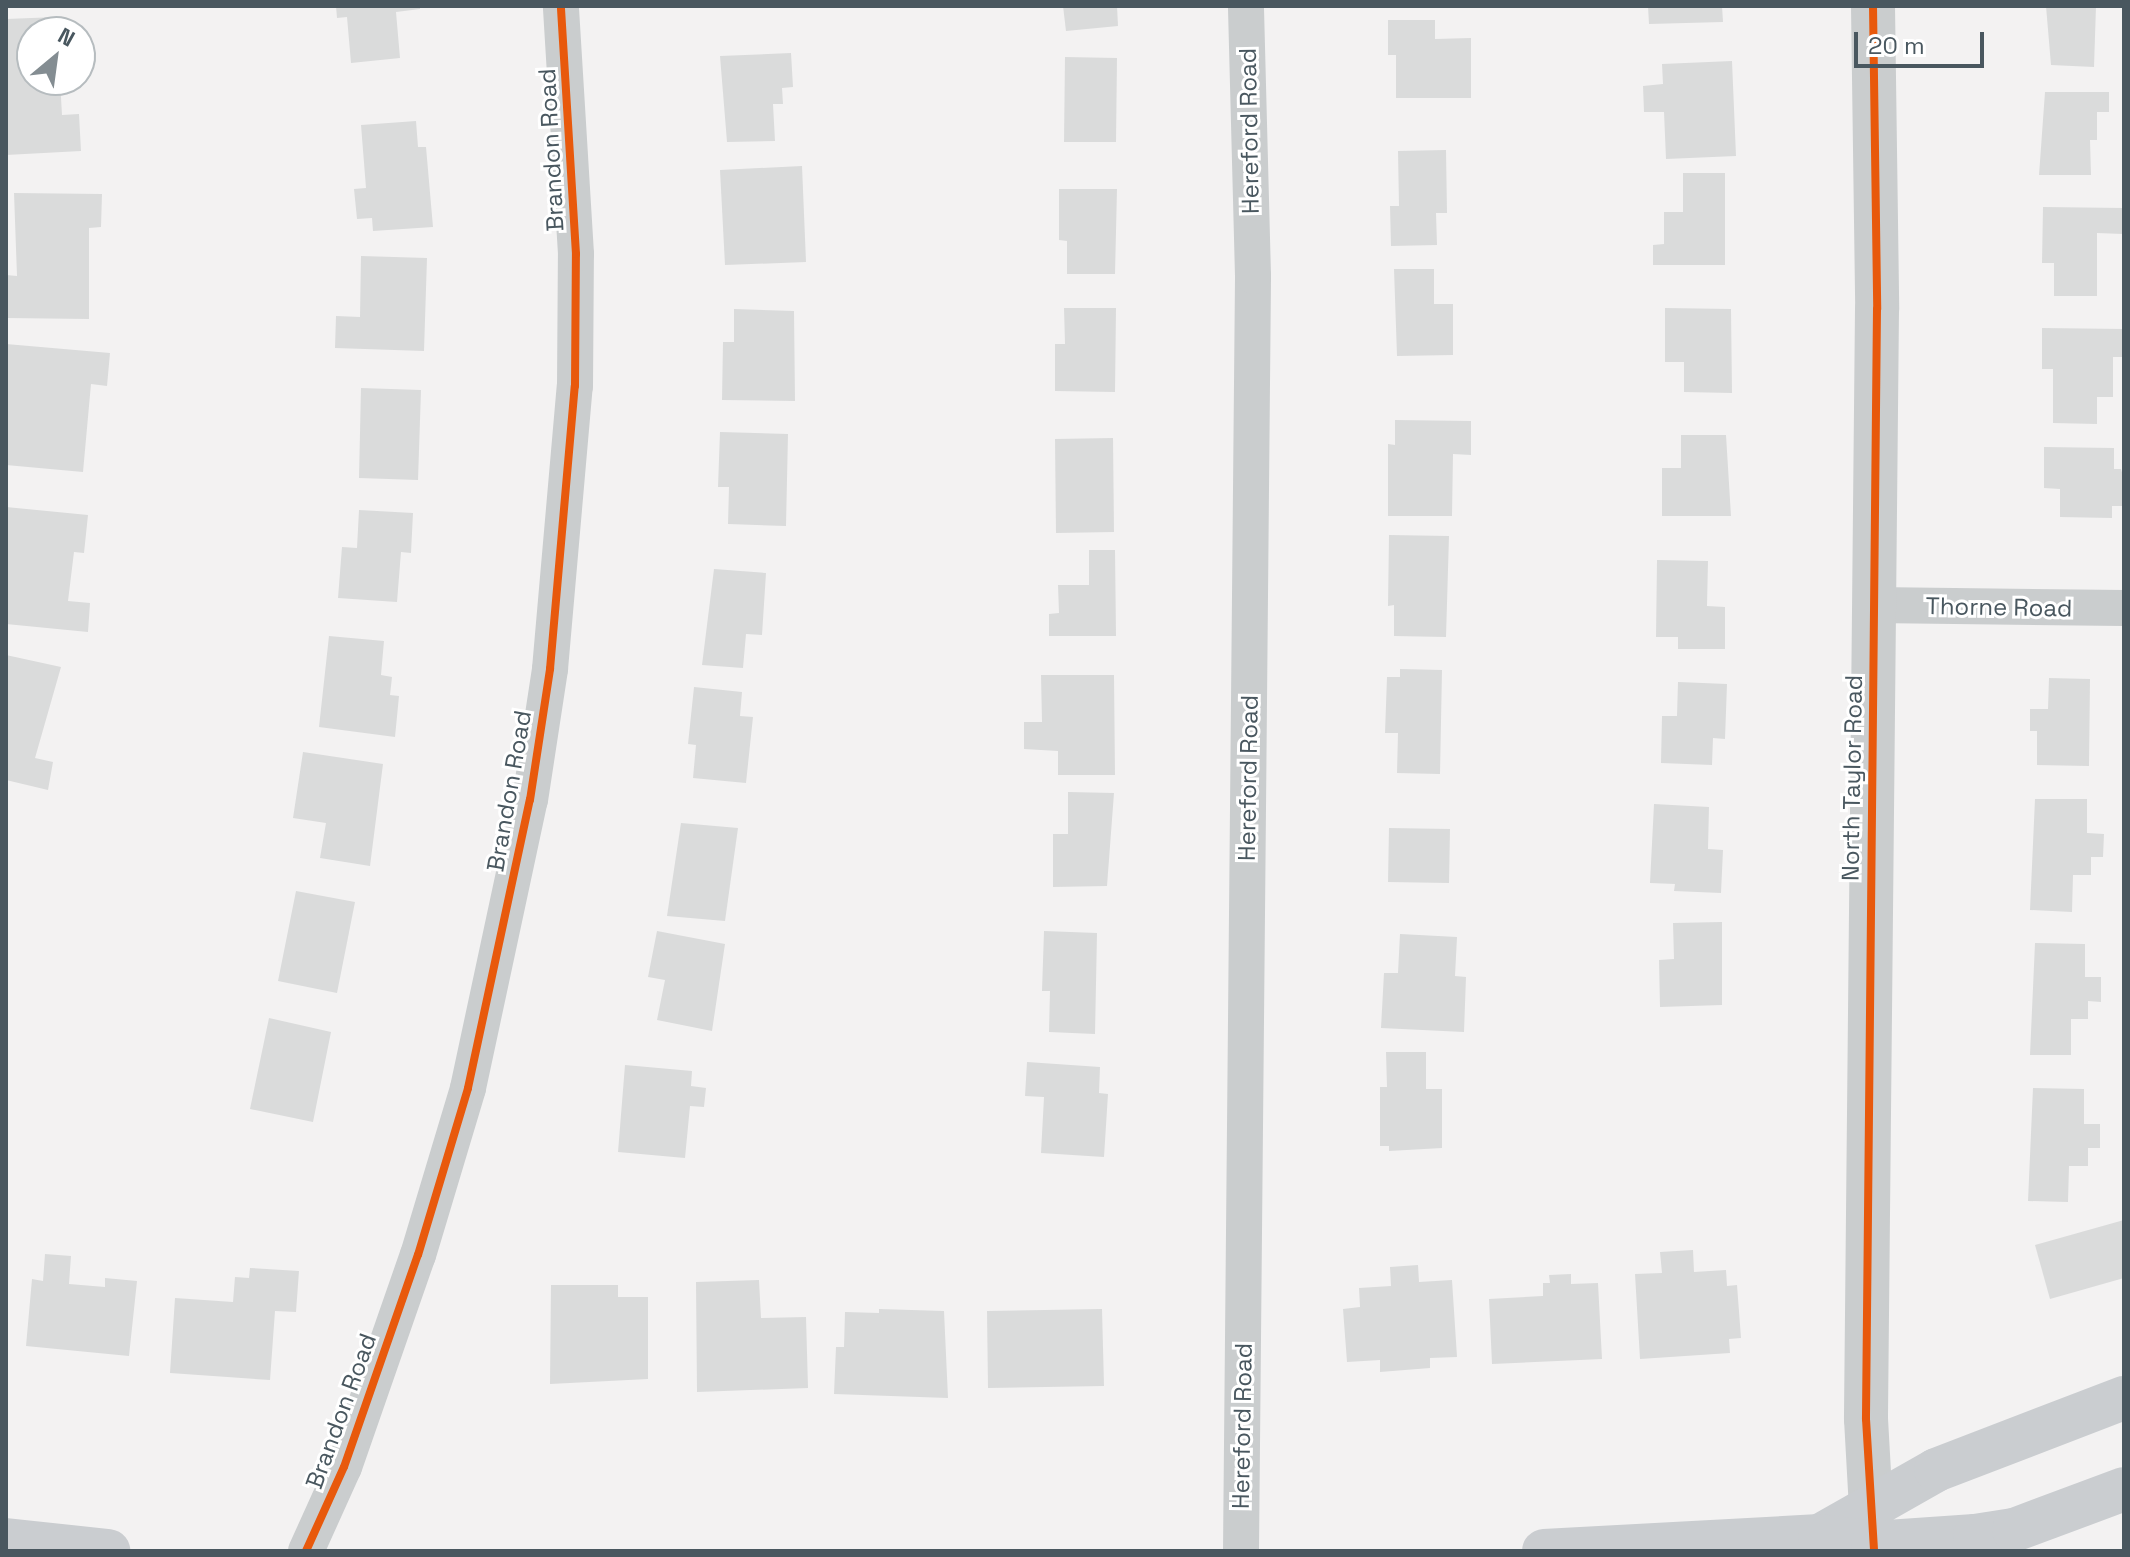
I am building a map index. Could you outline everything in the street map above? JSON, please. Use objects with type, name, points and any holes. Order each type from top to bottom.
[{"type":"main road","points":[[1874,1537],[1968,1456],[2124,1398]]},
{"type":"main road","points":[[1544,1551],[1820,1536],[1874,1537],[2014,1530],[2124,1489]]},
{"type":"main road","points":[[6,1540],[108,1551]]},
{"type":"street","name":"Brandon Road","points":[[306,1551],[344,1467],[428,1225],[472,1072],[530,800],[550,669],[575,386],[576,254],[561,6]]},
{"type":"street","name":"Hereford Road","points":[[1241,1551],[1253,276],[1246,6]]},
{"type":"street","name":"North Taylor Road","points":[[1873,6],[1874,605],[1866,1419],[1874,1537]]},
{"type":"street","name":"Thorne Road","points":[[1874,605],[2124,608]]},
{"type":"building","points":[[336,6],[420,6],[420,9],[396,12],[400,58],[351,63],[347,17],[337,18]]},
{"type":"building","points":[[1063,6],[1117,6],[1118,26],[1066,31]]},
{"type":"building","points":[[1648,6],[1722,6],[1723,22],[1649,24]]},
{"type":"building","points":[[2046,6],[2096,6],[2094,67],[2051,65]]},
{"type":"building","points":[[6,19],[16,19],[16,96],[61,96],[62,115],[79,114],[81,151],[6,155]]},
{"type":"building","points":[[1388,20],[1435,20],[1435,39],[1471,38],[1471,98],[1396,98],[1396,55],[1388,55]]},
{"type":"building","points":[[791,53],[793,87],[782,88],[783,104],[773,104],[775,141],[727,142],[720,56]]},
{"type":"building","points":[[1065,57],[1117,58],[1116,142],[1064,142]]},
{"type":"building","points":[[1732,61],[1736,156],[1666,159],[1664,112],[1644,112],[1643,86],[1663,84],[1662,64]]},
{"type":"building","points":[[2045,92],[2109,92],[2109,112],[2097,112],[2097,140],[2090,140],[2091,175],[2039,175]]},
{"type":"building","points":[[416,121],[418,147],[426,147],[433,227],[373,231],[372,218],[357,219],[354,189],[366,188],[361,125]]},
{"type":"building","points":[[1446,150],[1447,213],[1436,213],[1437,245],[1391,246],[1390,206],[1399,206],[1398,151]]},
{"type":"building","points":[[802,166],[806,262],[725,265],[720,170]]},
{"type":"building","points":[[1683,173],[1725,173],[1725,265],[1653,265],[1653,245],[1664,244],[1664,212],[1683,212]]},
{"type":"building","points":[[1059,189],[1117,189],[1115,274],[1067,274],[1067,241],[1059,240]]},
{"type":"building","points":[[14,193],[102,194],[101,227],[89,228],[89,319],[6,318],[6,275],[17,276]]},
{"type":"building","points":[[2043,207],[2124,208],[2123,234],[2097,233],[2097,296],[2054,296],[2054,263],[2042,263]]},
{"type":"building","points":[[361,256],[427,258],[424,351],[335,348],[336,316],[360,317]]},
{"type":"building","points":[[1394,269],[1434,269],[1434,304],[1453,304],[1453,355],[1397,356]]},
{"type":"building","points":[[1064,308],[1116,308],[1115,392],[1055,391],[1055,344],[1065,344]]},
{"type":"building","points":[[1665,308],[1731,309],[1732,393],[1684,392],[1684,362],[1665,362]]},
{"type":"building","points":[[734,309],[794,311],[795,401],[722,400],[723,342],[734,342]]},
{"type":"building","points":[[2042,328],[2124,329],[2124,357],[2113,357],[2113,397],[2097,397],[2097,424],[2053,423],[2053,369],[2042,369]]},
{"type":"building","points":[[6,344],[110,353],[107,386],[91,384],[83,472],[6,465]]},
{"type":"building","points":[[361,388],[421,390],[418,480],[359,478]]},
{"type":"building","points":[[1395,420],[1471,421],[1471,455],[1453,454],[1452,516],[1388,516],[1388,444],[1395,445]]},
{"type":"building","points":[[720,432],[788,434],[786,526],[728,524],[729,487],[718,487]]},
{"type":"building","points":[[1681,435],[1726,435],[1731,516],[1662,516],[1662,468],[1681,468]]},
{"type":"building","points":[[1113,438],[1114,532],[1056,533],[1055,439]]},
{"type":"building","points":[[2044,447],[2114,448],[2114,469],[2121,469],[2124,479],[2124,506],[2112,506],[2112,518],[2060,517],[2060,489],[2044,488]]},
{"type":"building","points":[[6,507],[88,515],[84,553],[74,552],[68,601],[90,603],[88,632],[6,624]]},
{"type":"building","points":[[359,510],[413,513],[411,553],[401,552],[397,602],[338,598],[342,547],[357,548]]},
{"type":"building","points":[[1389,535],[1449,536],[1446,637],[1394,636],[1394,605],[1388,606]]},
{"type":"building","points":[[1089,550],[1115,550],[1116,636],[1049,636],[1049,614],[1059,613],[1058,585],[1089,585]]},
{"type":"building","points":[[1657,560],[1708,561],[1707,606],[1725,607],[1725,649],[1678,649],[1678,637],[1656,637]]},
{"type":"building","points":[[714,569],[766,573],[762,635],[746,634],[743,668],[702,665]]},
{"type":"building","points":[[329,636],[384,641],[381,675],[392,677],[390,695],[399,696],[395,737],[319,727]]},
{"type":"building","points":[[6,655],[61,667],[35,758],[53,762],[48,790],[6,780]]},
{"type":"building","points":[[1400,669],[1442,670],[1440,774],[1397,773],[1398,733],[1385,733],[1387,677],[1400,677]]},
{"type":"building","points":[[1041,675],[1114,675],[1115,775],[1058,775],[1058,751],[1024,749],[1024,722],[1042,722]]},
{"type":"building","points":[[2049,678],[2090,679],[2089,766],[2037,765],[2037,731],[2030,731],[2030,709],[2048,709]]},
{"type":"building","points":[[1678,682],[1727,684],[1725,739],[1713,738],[1712,765],[1661,763],[1662,716],[1677,716]]},
{"type":"building","points":[[694,687],[742,692],[740,716],[753,717],[746,783],[693,778],[696,745],[688,744]]},
{"type":"building","points":[[303,752],[383,764],[370,866],[320,858],[326,823],[293,818]]},
{"type":"building","points":[[1068,792],[1114,793],[1107,886],[1053,887],[1053,834],[1068,834]]},
{"type":"building","points":[[2035,799],[2087,799],[2087,833],[2104,834],[2103,857],[2091,857],[2091,875],[2073,875],[2072,912],[2030,910]]},
{"type":"building","points":[[1654,804],[1709,807],[1708,849],[1723,850],[1721,893],[1674,891],[1675,884],[1650,883]]},
{"type":"building","points":[[681,823],[738,828],[725,921],[667,916]]},
{"type":"building","points":[[1389,828],[1450,829],[1449,883],[1388,882]]},
{"type":"building","points":[[296,891],[355,902],[337,993],[278,981]]},
{"type":"building","points":[[1722,922],[1722,1005],[1660,1007],[1659,960],[1674,959],[1673,923]]},
{"type":"building","points":[[657,931],[725,944],[712,1031],[657,1020],[665,980],[648,977]]},
{"type":"building","points":[[1044,931],[1097,933],[1095,1034],[1049,1032],[1050,991],[1042,991]]},
{"type":"building","points":[[1400,934],[1457,937],[1455,976],[1466,977],[1464,1032],[1381,1028],[1384,973],[1398,973]]},
{"type":"building","points":[[2035,943],[2085,944],[2085,977],[2101,977],[2101,1002],[2088,1001],[2088,1019],[2071,1019],[2071,1055],[2030,1055]]},
{"type":"building","points":[[269,1018],[331,1032],[313,1122],[250,1109]]},
{"type":"building","points":[[1386,1052],[1426,1052],[1426,1089],[1442,1089],[1442,1148],[1389,1151],[1389,1146],[1380,1146],[1380,1087],[1387,1087]]},
{"type":"building","points":[[1027,1062],[1100,1067],[1099,1093],[1108,1094],[1104,1157],[1041,1153],[1044,1097],[1025,1096]]},
{"type":"building","points":[[625,1065],[692,1071],[691,1086],[706,1088],[704,1107],[690,1106],[685,1158],[618,1152]]},
{"type":"building","points":[[2033,1088],[2084,1089],[2084,1124],[2100,1124],[2100,1148],[2088,1148],[2088,1166],[2069,1166],[2068,1202],[2028,1201]]},
{"type":"building","points":[[2124,1220],[2124,1278],[2050,1299],[2035,1245]]},
{"type":"building","points":[[1693,1250],[1694,1272],[1726,1270],[1727,1286],[1737,1285],[1741,1338],[1729,1339],[1730,1353],[1640,1359],[1635,1274],[1662,1273],[1660,1252]]},
{"type":"building","points":[[45,1254],[71,1256],[69,1284],[105,1287],[105,1278],[137,1281],[129,1356],[26,1346],[32,1279],[43,1281]]},
{"type":"building","points":[[1418,1265],[1419,1282],[1452,1280],[1457,1357],[1430,1358],[1430,1368],[1380,1372],[1380,1360],[1347,1362],[1343,1309],[1360,1307],[1359,1288],[1391,1286],[1390,1267]]},
{"type":"building","points":[[250,1268],[299,1271],[296,1312],[275,1311],[270,1380],[170,1373],[175,1298],[233,1302],[235,1277],[249,1278]]},
{"type":"building","points":[[1571,1274],[1571,1284],[1598,1283],[1602,1359],[1492,1364],[1489,1299],[1543,1296],[1543,1283],[1550,1283],[1549,1275]]},
{"type":"building","points":[[759,1280],[761,1318],[806,1317],[808,1388],[697,1392],[696,1282]]},
{"type":"building","points":[[551,1285],[618,1285],[618,1297],[648,1297],[648,1379],[550,1384]]},
{"type":"building","points":[[879,1309],[944,1311],[948,1398],[834,1394],[836,1347],[844,1347],[845,1312],[879,1313]]},
{"type":"building","points":[[1102,1309],[1104,1386],[988,1388],[987,1311]]},
{"type":"cycle path","points":[[306,1551],[344,1467],[418,1255],[468,1088],[530,800],[550,669],[575,386],[576,254],[561,6]]},
{"type":"cycle path","points":[[1873,6],[1877,309],[1866,1419],[1874,1551]]}]
